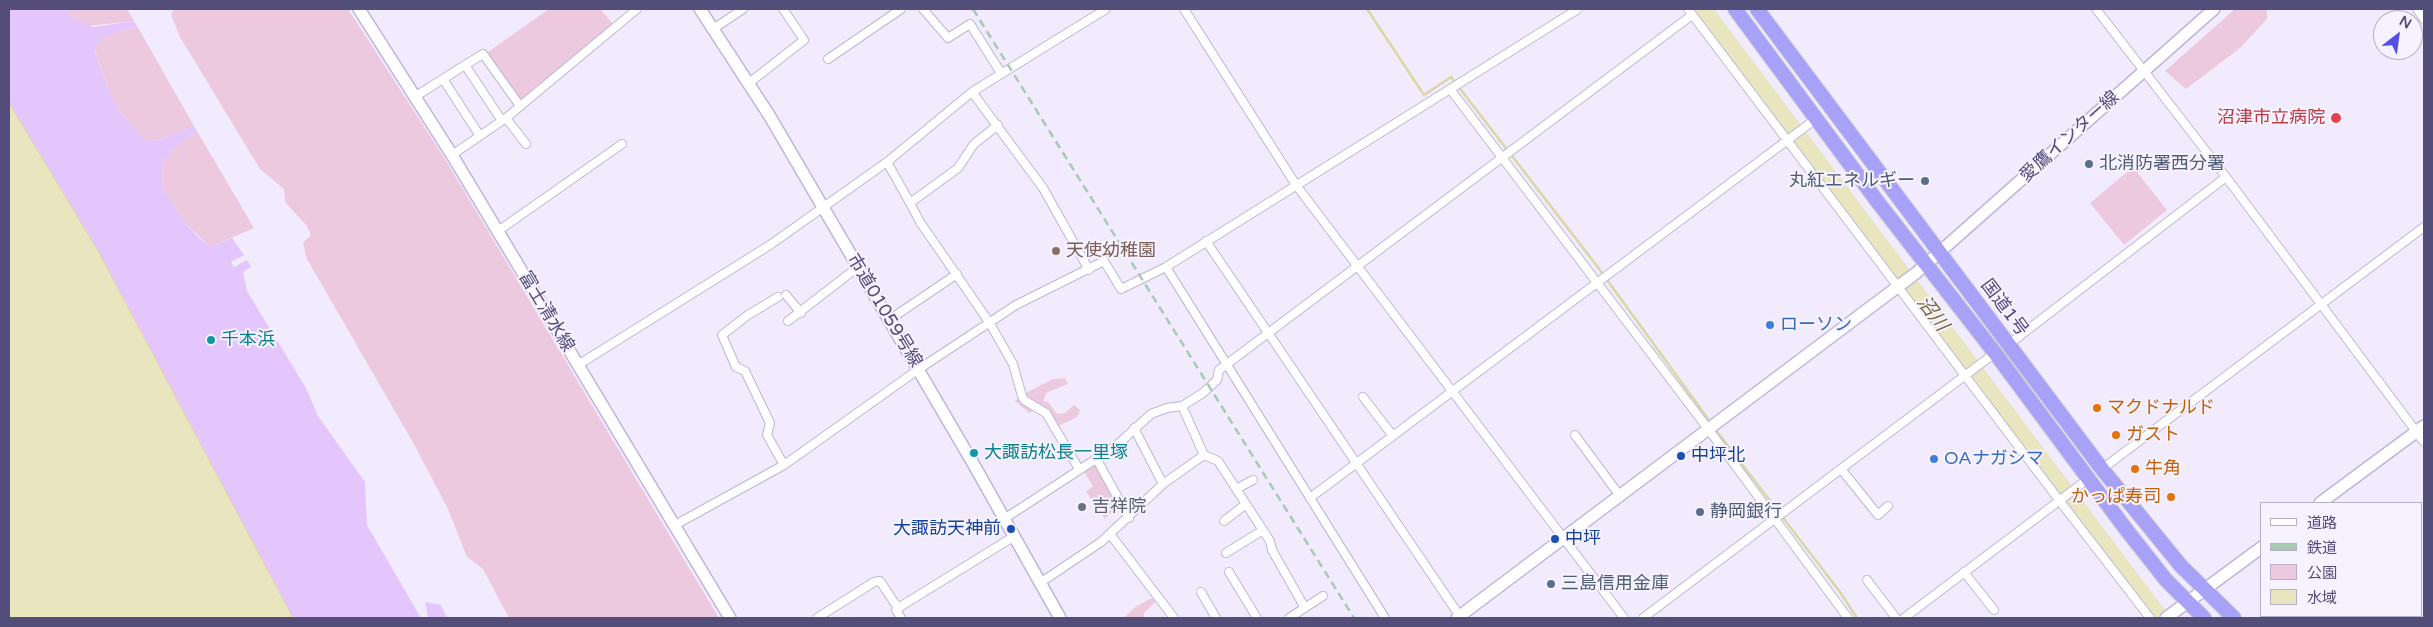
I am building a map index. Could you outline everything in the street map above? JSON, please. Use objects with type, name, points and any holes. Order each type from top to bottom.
[{"type":"highway","name":"国道1号","points":[[1735,9],[1817,118],[1921,269],[1990,357],[2083,482],[2166,580],[2204,618]]},
{"type":"highway","name":"国道1号","points":[[1757,9],[2102,469],[2181,566],[2234,618]]},
{"type":"street","name":"富士清水線","points":[[359,9],[452,155],[730,618]]},
{"type":"street","points":[[452,155],[504,120],[638,9]]},
{"type":"street","name":"市道01059号線","points":[[700,9],[748,83],[919,369],[1060,618]]},
{"type":"street","points":[[713,28],[743,9]]},
{"type":"street","points":[[748,83],[804,40],[783,9]]},
{"type":"street","points":[[828,58],[902,9]]},
{"type":"street","points":[[923,9],[948,38],[970,24],[1001,72]]},
{"type":"street","points":[[578,365],[732,269],[887,162],[972,92],[1001,72],[1106,9]]},
{"type":"street","points":[[1184,9],[1296,186],[1624,618]]},
{"type":"street","points":[[675,525],[784,464],[919,369],[989,322],[1026,300],[1104,261],[1120,289],[1166,267],[1578,9]]},
{"type":"street","points":[[2096,9],[2226,177],[2320,304],[2420,428],[2424,442]]},
{"type":"street","name":"愛鷹インター線","points":[[1459,618],[1921,269],[2214,9]]},
{"type":"street","points":[[2417,9],[2424,19]]},
{"type":"street","points":[[1004,519],[1116,446],[1151,414],[1167,408],[1182,406],[1210,388],[1217,380],[1219,370],[1358,267],[1690,12],[1789,139],[2150,618]]},
{"type":"street","points":[[416,96],[483,54],[520,106]]},
{"type":"street","points":[[465,65],[504,120],[526,144]]},
{"type":"street","points":[[443,79],[480,136]]},
{"type":"street","points":[[1450,89],[1597,283],[1714,427],[1775,519],[1848,618]]},
{"type":"street","points":[[972,92],[1043,188],[1089,270]]},
{"type":"street","points":[[1310,498],[1356,465],[1451,390],[1817,118]]},
{"type":"street","points":[[910,203],[958,168],[974,144],[998,126]]},
{"type":"street","points":[[498,231],[622,144]]},
{"type":"street","points":[[887,162],[920,222],[989,322],[1015,370],[1024,400],[1046,413],[1079,469]]},
{"type":"street","points":[[2008,345],[2226,177]]},
{"type":"street","points":[[2102,469],[2424,227]]},
{"type":"street","points":[[1206,242],[1459,618]]},
{"type":"street","points":[[788,321],[801,313],[858,267]]},
{"type":"street","points":[[1166,267],[1386,618]]},
{"type":"street","points":[[889,320],[957,274]]},
{"type":"street","points":[[784,464],[768,435],[770,423],[745,371],[736,367],[722,335],[748,315],[782,296],[801,313]]},
{"type":"street","points":[[1643,618],[1966,373],[1990,357]]},
{"type":"street","points":[[1363,397],[1393,436]]},
{"type":"street","points":[[1182,406],[1204,454],[1218,461],[1262,530],[1305,608]]},
{"type":"street","points":[[1134,428],[1163,484]]},
{"type":"street","points":[[2321,502],[2420,428]]},
{"type":"street","points":[[1574,435],[1620,496]]},
{"type":"street","points":[[1040,583],[1110,534],[1163,484],[1204,454]]},
{"type":"street","points":[[1096,458],[1129,518]]},
{"type":"street","points":[[1841,469],[1878,515],[1888,506]]},
{"type":"street","points":[[1236,489],[1253,480]]},
{"type":"street","points":[[1904,618],[2083,482]]},
{"type":"street","points":[[1224,521],[1246,504]]},
{"type":"street","points":[[1226,553],[1262,530]]},
{"type":"street","points":[[1110,534],[1174,618]]},
{"type":"street","points":[[898,608],[1014,537]]},
{"type":"street","points":[[2169,617],[2260,548]]},
{"type":"street","points":[[1229,572],[1257,618]]},
{"type":"street","points":[[1964,572],[1994,610]]},
{"type":"street","points":[[817,618],[880,580],[898,608],[896,610],[901,618]]},
{"type":"street","points":[[1867,580],[1896,618]]},
{"type":"street","points":[[1201,592],[1216,618]]},
{"type":"street","points":[[1289,618],[1324,596]]},
{"type":"green space","points":[[65,9],[127,9],[134,21],[87,26],[74,19]]},
{"type":"green space","points":[[174,9],[348,9],[445,159],[719,618],[509,618],[483,569],[467,557],[448,509],[415,446],[307,259],[303,243],[311,235],[306,225],[285,202],[284,189],[260,169],[180,37],[171,15]]},
{"type":"green space","points":[[549,9],[600,9],[614,25],[519,101],[485,54]]},
{"type":"green space","points":[[2235,9],[2267,9],[2267,19],[2240,48],[2186,89],[2165,71]]},
{"type":"green space","points":[[137,26],[194,126],[155,141],[145,139],[119,111],[108,89],[95,51],[97,43],[102,38]]},
{"type":"green space","points":[[197,131],[254,228],[210,247],[185,223],[163,188],[162,170],[165,160],[176,147]]},
{"type":"green space","points":[[2133,167],[2167,210],[2124,245],[2090,203]]},
{"type":"green space","points":[[1065,378],[1068,384],[1046,393],[1043,401],[1048,402],[1057,414],[1065,413],[1074,405],[1080,410],[1077,417],[1058,426],[1037,409],[1029,413],[1015,401],[1022,395],[1053,379]]},
{"type":"green space","points":[[1094,461],[1118,505],[1105,519],[1086,492],[1093,486],[1083,470]]},
{"type":"green space","points":[[1152,598],[1155,602],[1144,613],[1144,618],[1123,618],[1137,606]]},
{"type":"sand","name":"千本浜","points":[[9,9],[65,9],[74,19],[93,27],[134,21],[137,26],[103,38],[96,47],[95,52],[108,89],[119,111],[145,139],[155,141],[194,126],[197,131],[176,147],[165,160],[162,170],[163,188],[185,223],[200,239],[210,247],[232,238],[244,255],[231,262],[234,267],[247,260],[251,267],[243,272],[247,291],[306,388],[318,416],[365,482],[367,525],[421,618],[293,618],[98,251],[9,103]]},
{"type":"sand","points":[[425,602],[441,605],[447,618],[426,618],[428,617]]},
{"type":"water","points":[[9,103],[98,251],[293,618],[9,618]]},
{"type":"waterway","points":[[1367,9],[1424,95],[1451,77],[1597,266],[1711,423]]},
{"type":"waterway","name":"沼川","points":[[1704,9],[2161,618]]},
{"type":"waterway","points":[[1715,429],[1840,592],[1857,618]]},
{"type":"railway","points":[[973,9],[1354,618]]},
{"type":"place","name":"沼津市立病院","points":[[2336,118]]},
{"type":"place","name":"北消防署西分署","points":[[2089,164]]},
{"type":"place","name":"丸紅エネルギー","points":[[1925,181]]},
{"type":"place","name":"天使幼稚園","points":[[1056,251]]},
{"type":"place","name":"ローソン","points":[[1770,325]]},
{"type":"place","name":"千本浜","points":[[211,340]]},
{"type":"place","name":"マクドナルド","points":[[2097,408]]},
{"type":"place","name":"ガスト","points":[[2116,435]]},
{"type":"place","name":"大諏訪松長一里塚","points":[[974,453]]},
{"type":"place","name":"中坪北","points":[[1681,456]]},
{"type":"place","name":"OAナガシマ","points":[[1934,459]]},
{"type":"place","name":"牛角","points":[[2135,469]]},
{"type":"place","name":"かっぱ寿司","points":[[2171,497]]},
{"type":"place","name":"吉祥院","points":[[1082,507]]},
{"type":"place","name":"静岡銀行","points":[[1700,512]]},
{"type":"place","name":"大諏訪天神前","points":[[1011,529]]},
{"type":"place","name":"中坪","points":[[1555,539]]},
{"type":"place","name":"三島信用金庫","points":[[1551,584]]}]
